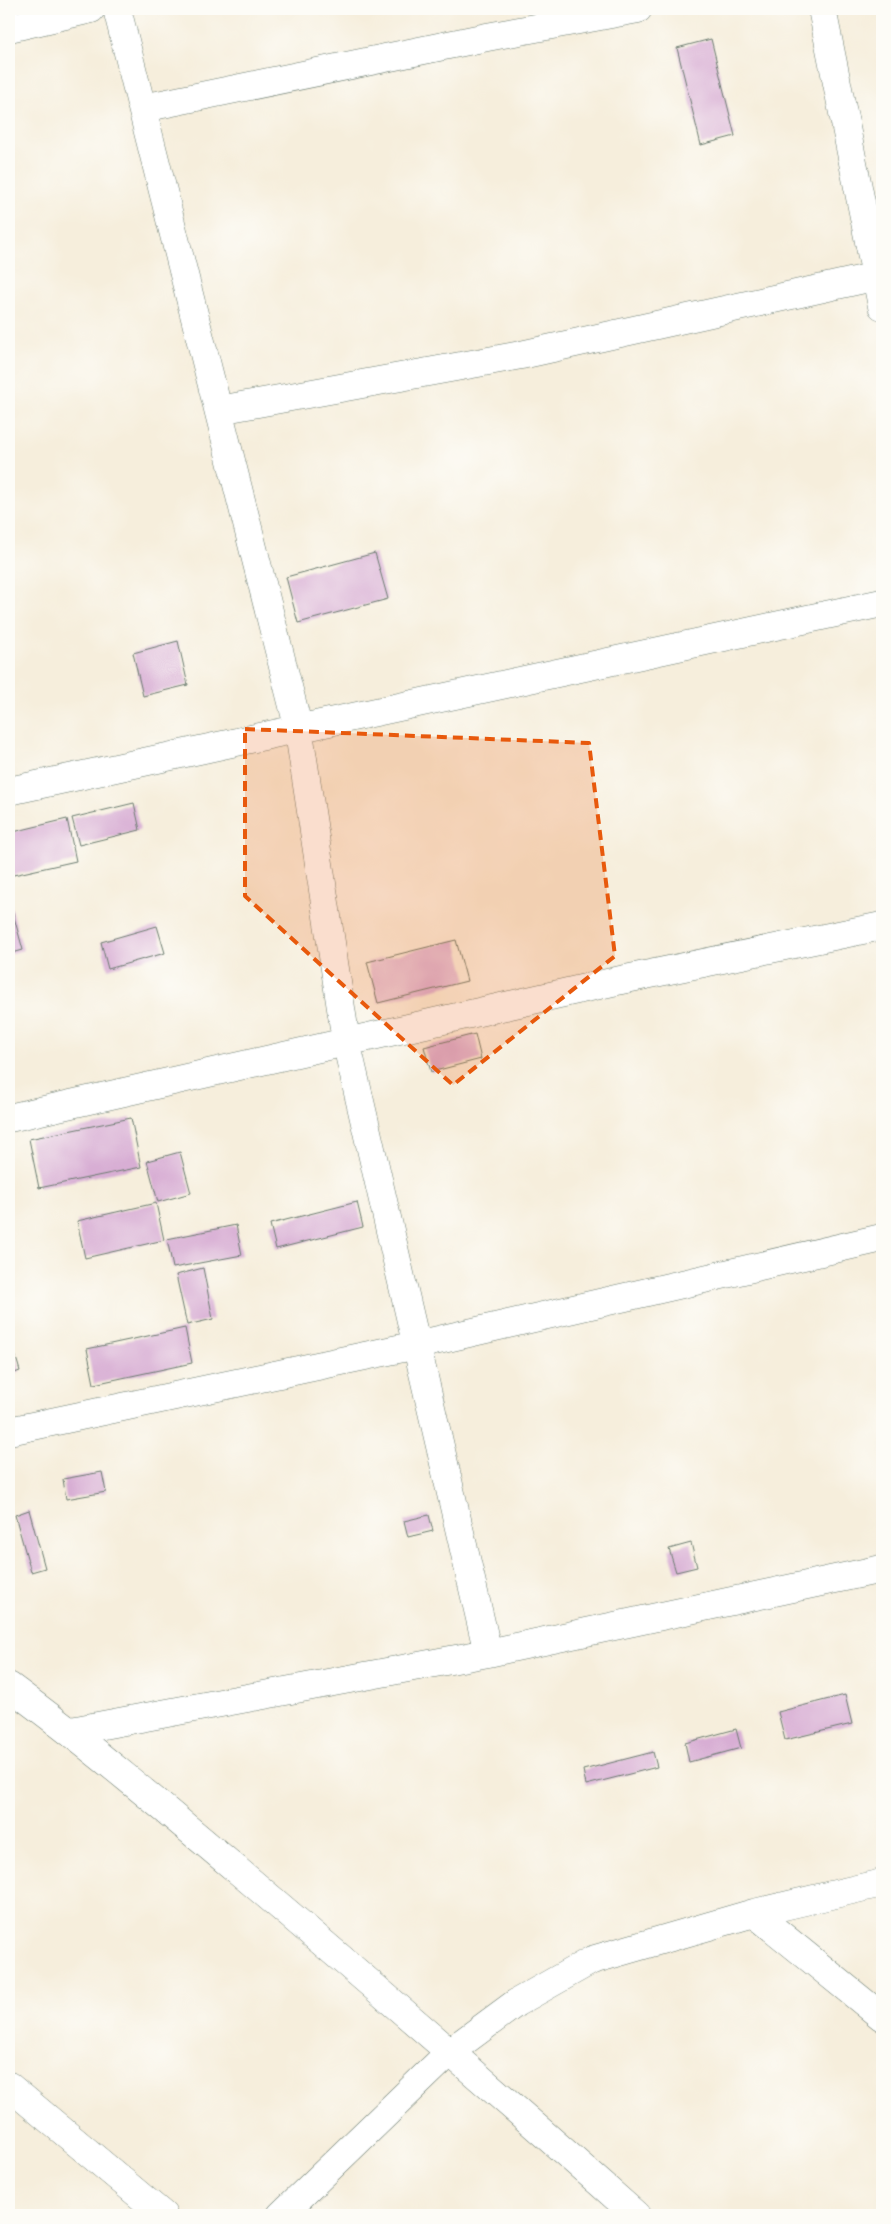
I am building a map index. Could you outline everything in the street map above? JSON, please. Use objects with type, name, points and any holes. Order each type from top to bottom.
[{"type":"street","points":[[9,28],[91,9]]},
{"type":"street","points":[[117,9],[220,410],[298,726],[346,1041],[488,1653]]},
{"type":"street","points":[[143,108],[487,37],[638,9]]},
{"type":"street","points":[[822,9],[879,276],[882,306]]},
{"type":"street","points":[[220,410],[520,356],[879,276]]},
{"type":"street","points":[[9,791],[298,726],[562,673],[882,603]]},
{"type":"street","points":[[9,1118],[621,980],[882,926]]},
{"type":"street","points":[[9,1432],[417,1345],[882,1238]]},
{"type":"street","points":[[70,1731],[488,1653],[882,1568]]},
{"type":"street","points":[[9,1686],[70,1731],[451,2051],[636,2215]]},
{"type":"street","points":[[281,2215],[451,2051],[516,2003],[592,1960],[754,1913],[882,1883]]},
{"type":"street","points":[[754,1913],[882,2016]]},
{"type":"street","points":[[9,2086],[163,2215]]},
{"type":"highlighted area","points":[[245,729],[589,743],[615,956],[453,1085],[245,896]]},
{"type":"building","points":[[711,39],[735,136],[701,145],[677,48]]},
{"type":"building","points":[[375,553],[388,599],[298,623],[286,577]]},
{"type":"building","points":[[178,641],[188,685],[143,696],[133,653]]},
{"type":"building","points":[[134,803],[140,830],[79,845],[72,818]]},
{"type":"building","points":[[67,819],[76,861],[9,876],[9,833]]},
{"type":"building","points":[[9,899],[23,950],[9,954]]},
{"type":"building","points":[[157,926],[165,953],[108,969],[101,942]]},
{"type":"building","points":[[456,940],[467,981],[378,1003],[367,962]]},
{"type":"building","points":[[475,1034],[481,1059],[431,1072],[424,1047]]},
{"type":"building","points":[[131,1118],[141,1167],[39,1188],[29,1139]]},
{"type":"building","points":[[180,1152],[191,1193],[158,1202],[147,1161]]},
{"type":"building","points":[[357,1202],[363,1227],[276,1249],[270,1224]]},
{"type":"building","points":[[156,1203],[164,1240],[85,1258],[77,1221]]},
{"type":"building","points":[[236,1225],[242,1255],[173,1268],[167,1239]]},
{"type":"building","points":[[203,1268],[213,1319],[187,1325],[176,1275]]},
{"type":"building","points":[[185,1328],[192,1363],[94,1384],[87,1349]]},
{"type":"building","points":[[9,1334],[20,1371],[9,1375]]},
{"type":"building","points":[[102,1472],[106,1492],[66,1499],[63,1479]]},
{"type":"building","points":[[29,1510],[45,1568],[31,1572],[15,1515]]},
{"type":"building","points":[[429,1515],[433,1531],[408,1537],[404,1521]]},
{"type":"building","points":[[691,1543],[697,1567],[676,1572],[669,1549]]},
{"type":"building","points":[[845,1695],[852,1724],[785,1740],[778,1712]]},
{"type":"building","points":[[736,1729],[741,1748],[689,1762],[685,1743]]},
{"type":"building","points":[[653,1752],[657,1767],[586,1785],[583,1770]]}]
